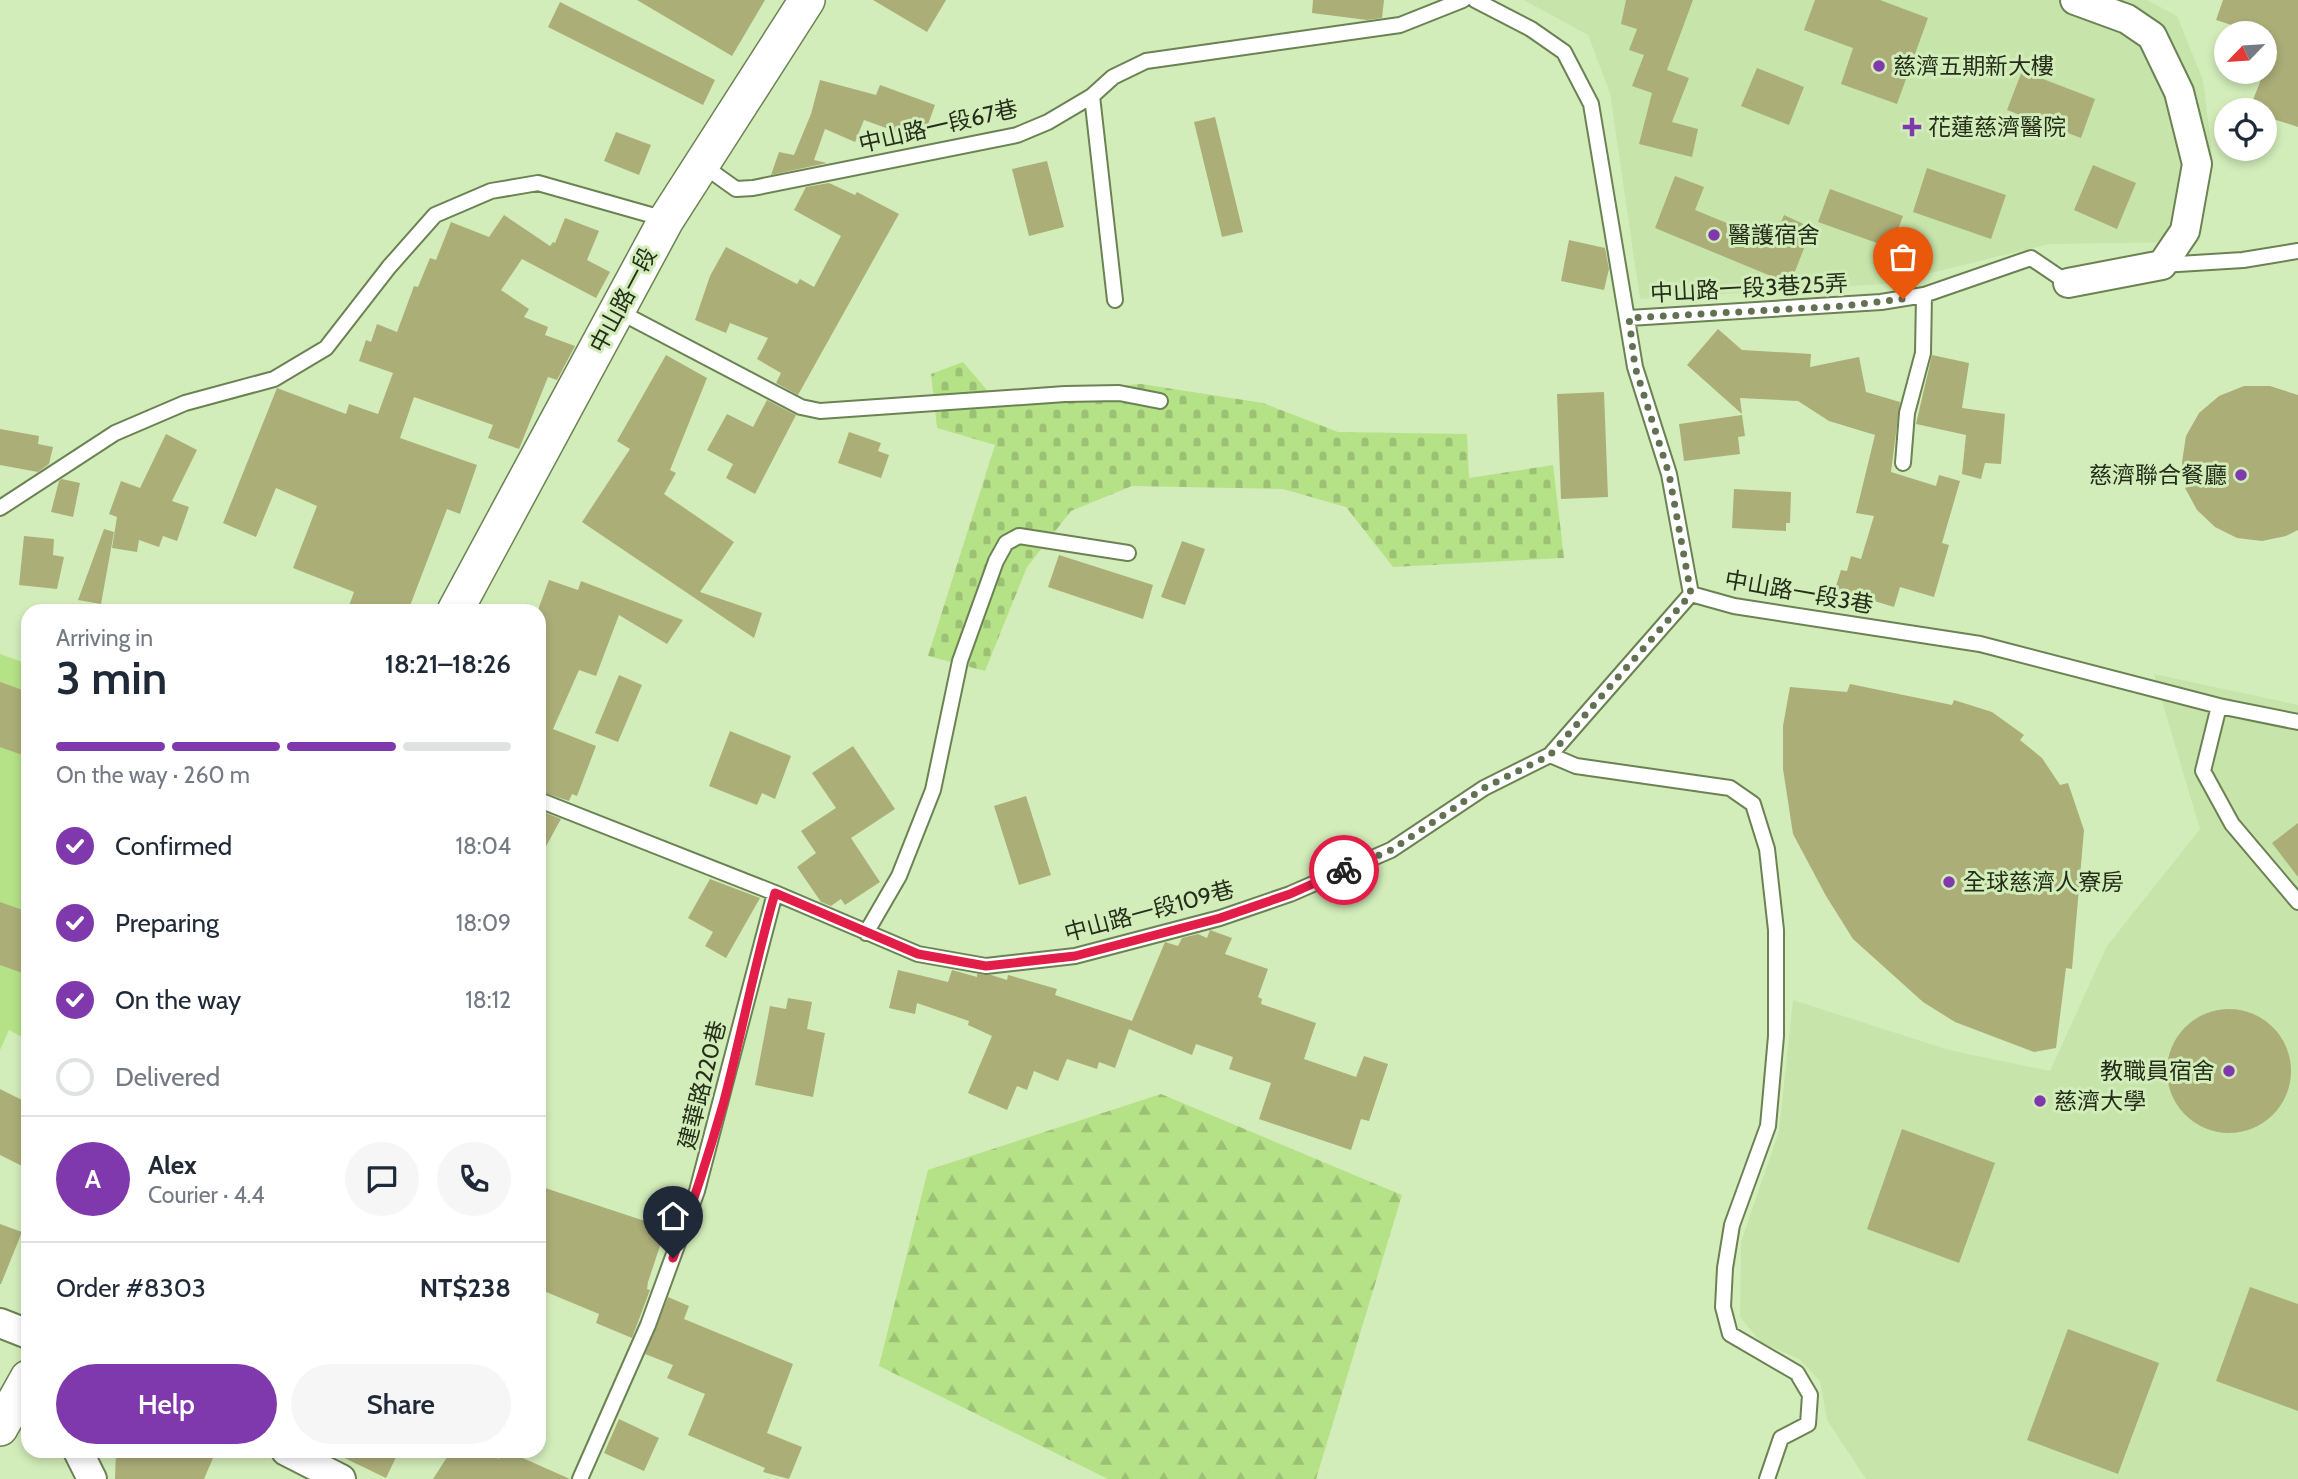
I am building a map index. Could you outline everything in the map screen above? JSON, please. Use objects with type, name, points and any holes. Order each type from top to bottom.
[{"type":"street","name":"中山路一段","points":[[459,604],[666,219],[807,0]]},
{"type":"street","points":[[2068,283],[2162,265],[2185,231],[2197,164],[2179,92],[2152,36],[2127,19],[2089,2]]},
{"type":"street","points":[[0,1323],[21,1331]]},
{"type":"street","points":[[0,1428],[21,1390]]},
{"type":"street","points":[[82,1458],[92,1479]]},
{"type":"street","points":[[300,1458],[341,1479]]},
{"type":"lane","name":"中山路一段67巷","points":[[700,163],[736,189],[753,188],[1017,135],[1048,122],[1092,96],[1113,77],[1146,61],[1400,25],[1463,0]]},
{"type":"lane","name":"中山路一段3巷","points":[[1475,0],[1531,29],[1564,51],[1591,104],[1629,318],[1635,367],[1669,474],[1691,594],[1734,606],[2023,653],[2219,706],[2298,722]]},
{"type":"lane","points":[[1092,96],[1115,300]]},
{"type":"lane","points":[[0,508],[115,433],[185,403],[274,379],[326,348],[389,267],[435,215],[491,191],[538,183],[666,219]]},
{"type":"lane","points":[[2162,265],[2230,261],[2298,251]]},
{"type":"lane","name":"中山路一段3巷25弄","points":[[1629,318],[1844,306],[1924,295],[2031,258],[2068,283]]},
{"type":"lane","points":[[1903,463],[1907,413],[1923,353],[1924,295]]},
{"type":"lane","points":[[617,310],[801,407],[820,411],[1065,394],[1119,393],[1160,401]]},
{"type":"lane","points":[[866,933],[899,876],[933,790],[960,661],[996,561],[1006,543],[1019,536],[1128,554]]},
{"type":"lane","name":"中山路一段109巷","points":[[546,803],[775,893],[918,954],[986,966],[1088,953],[1220,918],[1290,894],[1391,850],[1484,788],[1550,755],[1691,594]]},
{"type":"lane","points":[[2219,706],[2203,771],[2232,824],[2298,902]]},
{"type":"lane","points":[[1550,755],[1577,766],[1730,788],[1753,804],[1767,849],[1776,930],[1776,1036],[1768,1126],[1732,1225],[1723,1307],[1730,1334],[1797,1373],[1810,1395],[1808,1424],[1781,1438],[1767,1479]]},
{"type":"lane","name":"建華路220巷","points":[[580,1479],[648,1325],[697,1191],[775,893]]},
{"type":"shaded area","name":"花蓮慈濟醫院","points":[[1524,0],[2147,0],[2177,16],[2203,80],[2213,161],[2190,242],[2049,244],[1885,284],[1640,299],[1610,93],[1588,35]]},
{"type":"shaded area","name":"慈濟大學","points":[[2154,674],[2298,705],[2298,1479],[1866,1479],[1827,1420],[1820,1381],[1799,1359],[1761,1342],[1740,1317],[1741,1242],[1779,1131],[1793,1000],[1949,1050],[2050,1071],[2107,946],[2200,829]]},
{"type":"green space","points":[[963,362],[992,396],[1141,384],[1263,403],[1338,432],[1467,434],[1469,478],[1553,465],[1564,558],[1393,567],[1346,507],[1283,489],[1132,486],[1071,511],[1027,567],[985,671],[928,656],[995,445],[937,428],[931,374]]},
{"type":"green space","points":[[0,654],[21,662],[21,1036],[9,1030],[0,1050]]},
{"type":"green space","points":[[1161,1094],[1402,1195],[1316,1479],[1108,1479],[879,1366],[928,1170]]},
{"type":"building","points":[[637,0],[765,0],[732,56]]},
{"type":"building","points":[[873,0],[946,0],[927,32]]},
{"type":"building","points":[[1313,0],[1384,0],[1382,18],[1367,20],[1312,13]]},
{"type":"building","points":[[1626,0],[1693,0],[1667,70],[1689,78],[1672,122],[1698,129],[1692,157],[1639,144],[1652,93],[1632,86],[1644,55],[1629,50],[1637,29],[1621,24]]},
{"type":"building","name":"慈濟五期新大樓","points":[[1815,0],[1880,0],[1928,18],[1897,104],[1841,84],[1853,48],[1804,30]]},
{"type":"building","points":[[2223,0],[2298,0],[2298,127],[2277,120],[2277,98],[2254,98],[2259,84],[2277,84],[2277,21],[2216,20]]},
{"type":"building","points":[[560,2],[715,80],[703,105],[548,27]]},
{"type":"building","points":[[1757,68],[1804,87],[1789,125],[1741,106]]},
{"type":"building","points":[[2022,71],[2095,99],[2081,138],[2007,110]]},
{"type":"building","points":[[820,80],[876,95],[880,85],[935,105],[922,141],[864,120],[855,142],[825,129],[814,160],[827,163],[771,175],[779,152],[794,155],[811,114]]},
{"type":"building","points":[[1215,117],[1243,232],[1222,237],[1194,122]]},
{"type":"building","points":[[616,132],[651,145],[639,175],[604,161]]},
{"type":"building","points":[[1047,161],[1064,227],[1029,236],[1012,169]]},
{"type":"building","points":[[2093,165],[2136,183],[2117,229],[2074,210]]},
{"type":"building","points":[[1927,168],[2006,195],[1991,239],[1913,212]]},
{"type":"building","name":"醫護宿舍","points":[[1675,176],[1704,187],[1695,210],[1773,242],[1784,215],[1812,228],[1790,284],[1655,228]]},
{"type":"building","points":[[829,183],[855,195],[857,192],[899,214],[798,395],[776,383],[781,373],[757,359],[768,338],[730,323],[726,333],[695,320],[710,276],[726,247],[797,284],[800,279],[814,287],[841,236],[794,210],[806,187]]},
{"type":"building","points":[[1830,189],[1903,216],[1891,248],[1818,222]]},
{"type":"building","points":[[504,215],[550,246],[555,243],[565,218],[599,231],[587,260],[610,272],[596,298],[522,259],[501,290],[529,309],[524,317],[548,327],[545,335],[575,346],[557,380],[548,377],[519,449],[488,438],[493,425],[414,397],[400,438],[477,465],[460,514],[447,509],[411,604],[350,604],[354,592],[293,568],[317,506],[276,488],[256,537],[223,523],[277,388],[346,414],[349,404],[378,414],[393,373],[359,361],[366,340],[371,342],[377,324],[397,332],[414,286],[418,287],[430,258],[436,260],[451,222],[489,237]]},
{"type":"building","points":[[1569,240],[1605,248],[1609,269],[1604,290],[1561,281]]},
{"type":"building","points":[[1718,329],[1742,350],[1811,354],[1810,367],[1859,357],[1866,392],[1900,402],[1891,472],[1936,486],[1939,475],[1960,481],[1942,543],[1949,545],[1934,597],[1900,587],[1894,607],[1835,589],[1841,570],[1847,571],[1851,556],[1861,559],[1874,516],[1856,513],[1875,435],[1829,421],[1798,401],[1740,398],[1742,414],[1687,365]]},
{"type":"building","points":[[666,355],[707,378],[670,470],[676,473],[664,494],[734,542],[700,592],[762,613],[754,638],[582,522],[630,449],[617,441]]},
{"type":"building","points":[[1932,355],[1969,363],[1962,408],[2005,414],[2001,464],[1985,463],[1981,479],[1962,474],[1966,435],[1916,424]]},
{"type":"building","name":"慈濟聯合餐廳","points":[[2244,386],[2270,386],[2298,395],[2298,530],[2286,536],[2262,541],[2237,538],[2215,527],[2197,510],[2185,488],[2182,462],[2186,436],[2199,413],[2219,396]]},
{"type":"building","points":[[1604,392],[1608,497],[1561,499],[1557,394]]},
{"type":"building","points":[[767,400],[796,415],[755,494],[726,478],[733,464],[707,450],[727,414],[753,427]]},
{"type":"building","points":[[1742,415],[1745,436],[1738,437],[1740,454],[1684,461],[1679,424]]},
{"type":"building","points":[[0,429],[39,436],[38,444],[53,447],[49,464],[38,472],[0,465]]},
{"type":"building","points":[[849,432],[881,443],[878,451],[889,455],[881,478],[838,463]]},
{"type":"building","points":[[166,434],[197,450],[172,501],[189,507],[177,541],[163,536],[159,547],[139,540],[137,552],[112,548],[117,517],[109,514],[121,481],[140,488]]},
{"type":"building","points":[[62,479],[80,483],[73,517],[51,512],[59,481]]},
{"type":"building","points":[[1734,489],[1791,492],[1790,523],[1786,523],[1786,531],[1732,528]]},
{"type":"building","points":[[104,529],[114,532],[101,604],[78,600]]},
{"type":"building","points":[[24,536],[54,539],[53,555],[64,557],[57,589],[19,585]]},
{"type":"building","points":[[1182,541],[1205,549],[1185,605],[1161,597]]},
{"type":"building","points":[[1059,555],[1153,585],[1143,619],[1048,587]]},
{"type":"building","points":[[549,580],[578,590],[581,581],[683,620],[667,644],[619,615],[596,676],[579,670],[553,729],[596,746],[577,796],[572,794],[569,801],[546,793],[546,604],[540,604]]},
{"type":"building","points":[[619,675],[642,685],[618,742],[595,733]]},
{"type":"building","points":[[0,682],[21,690],[21,754],[0,747]]},
{"type":"building","name":"全球慈濟人寮房","points":[[1850,684],[1952,705],[1954,700],[1992,712],[2024,735],[2020,740],[2042,758],[2060,785],[2068,783],[2084,830],[2072,969],[2066,968],[2056,1048],[2034,1052],[1955,1022],[1923,1002],[1853,939],[1826,896],[1793,834],[1783,769],[1783,726],[1790,687],[1847,692]]},
{"type":"building","points":[[730,731],[791,756],[775,799],[762,793],[757,805],[709,786]]},
{"type":"building","points":[[853,746],[895,809],[851,838],[880,882],[845,905],[841,899],[831,906],[821,902],[797,867],[816,853],[801,831],[836,808],[812,773]]},
{"type":"building","points":[[1026,796],[1051,875],[1019,885],[994,806]]},
{"type":"building","points":[[546,813],[561,819],[546,846]]},
{"type":"building","points":[[2298,823],[2298,877],[2272,843]]},
{"type":"building","points":[[710,879],[760,898],[726,958],[705,946],[713,932],[688,918]]},
{"type":"building","points":[[0,902],[21,910],[21,972],[0,965]]},
{"type":"building","points":[[1210,930],[1232,938],[1225,954],[1268,969],[1258,997],[1262,999],[1261,1004],[1316,1023],[1304,1059],[1356,1077],[1364,1056],[1388,1064],[1369,1121],[1361,1119],[1351,1150],[1259,1119],[1271,1083],[1229,1069],[1233,1057],[1196,1044],[1192,1055],[1129,1029],[1115,1068],[1099,1062],[1097,1069],[1067,1059],[1058,1081],[1034,1071],[1027,1090],[1017,1086],[1007,1110],[968,1093],[992,1036],[968,1025],[969,1021],[917,1003],[915,1014],[889,1008],[898,970],[948,982],[952,970],[977,977],[977,974],[991,975],[1007,980],[1008,975],[1057,989],[1055,995],[1132,1021],[1165,942],[1178,946],[1182,938],[1198,934],[1207,938]]},
{"type":"building","points":[[788,998],[812,1002],[807,1029],[825,1033],[813,1097],[755,1085],[770,1006],[786,1009]]},
{"type":"building","name":"教職員宿舍","points":[[2229,1009],[2253,1014],[2273,1027],[2286,1047],[2291,1071],[2286,1095],[2273,1115],[2253,1128],[2229,1133],[2205,1128],[2185,1115],[2172,1095],[2167,1071],[2172,1047],[2185,1027],[2205,1014]]},
{"type":"building","points":[[0,1089],[21,1100],[21,1166],[0,1155]]},
{"type":"building","points":[[1902,1129],[1995,1163],[1959,1263],[1867,1229]]},
{"type":"building","points":[[546,1188],[666,1228],[648,1282],[647,1289],[650,1290],[632,1338],[596,1323],[599,1314],[546,1292]]},
{"type":"building","points":[[0,1224],[21,1232],[21,1234],[0,1284]]},
{"type":"building","points":[[2250,1287],[2298,1304],[2298,1411],[2216,1381]]},
{"type":"building","points":[[668,1297],[689,1306],[684,1319],[793,1364],[767,1433],[802,1447],[789,1479],[763,1472],[765,1468],[688,1435],[705,1394],[667,1378],[673,1365],[645,1354]]},
{"type":"building","points":[[2068,1329],[2159,1363],[2118,1474],[2027,1440]]},
{"type":"building","points":[[619,1419],[659,1438],[644,1471],[604,1453]]},
{"type":"building","points":[[116,1458],[213,1458],[204,1479],[115,1479]]},
{"type":"building","points":[[345,1458],[396,1458],[386,1478]]},
{"type":"building","points":[[446,1458],[523,1458],[570,1479],[433,1479]]},
{"type":"way so far","points":[[1344,870],[1391,850],[1484,788],[1550,755],[1691,594],[1669,474],[1635,367],[1629,318],[1844,306],[1903,299]]},
{"type":"place","name":"慈濟五期新大樓","points":[[1879,66]]},
{"type":"place","name":"花蓮慈濟醫院","points":[[1912,127]]},
{"type":"place","name":"醫護宿舍","points":[[1714,235]]},
{"type":"place","name":"慈濟聯合餐廳","points":[[2241,475]]},
{"type":"place","name":"全球慈濟人寮房","points":[[1949,882]]},
{"type":"place","name":"教職員宿舍","points":[[2229,1071]]},
{"type":"place","name":"慈濟大學","points":[[2040,1101]]},
{"type":"route","points":[[673,1258],[697,1191],[724,1100],[759,947],[775,893],[918,954],[986,966],[1075,956],[1220,918],[1290,894],[1344,870]]}]
